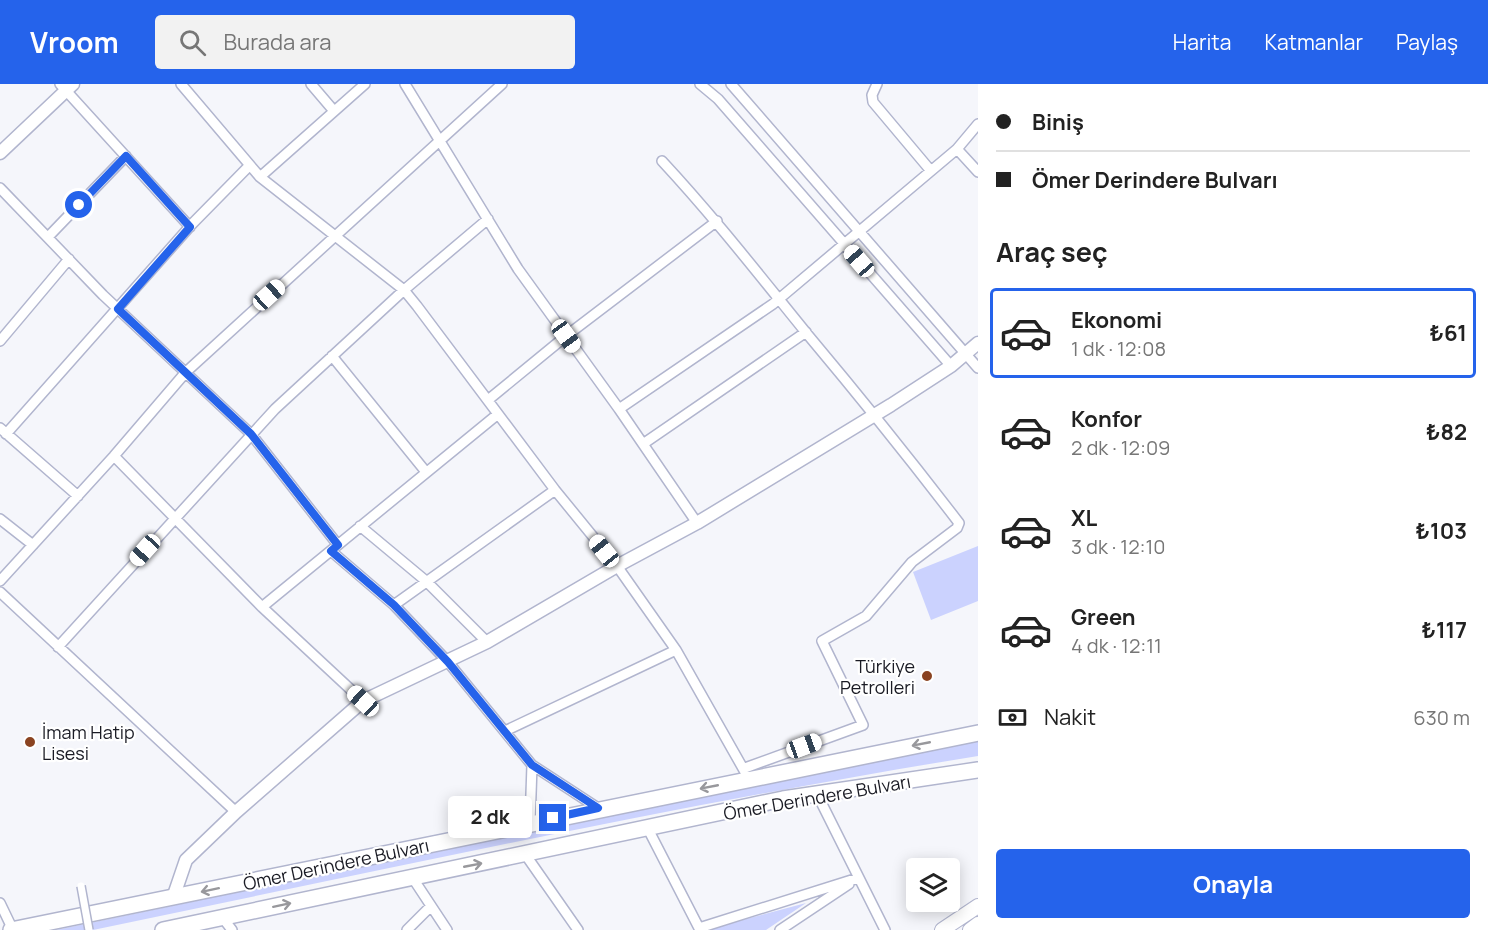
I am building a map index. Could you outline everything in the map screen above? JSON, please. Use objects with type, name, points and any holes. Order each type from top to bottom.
[{"type":"highway","name":"Ömer Derindere Bulvarı","points":[[12,930],[530,823],[747,773],[978,733]]},
{"type":"highway","name":"Ömer Derindere Bulvarı","points":[[163,930],[783,799],[978,770]]},
{"type":"main road","points":[[942,930],[978,906]]},
{"type":"main road","points":[[970,930],[978,924]]},
{"type":"street","points":[[181,84],[260,177],[336,234],[404,290],[555,490],[617,566],[676,650],[747,773],[862,725],[822,641],[866,616],[912,562],[957,528],[958,523],[876,414],[806,332],[781,297],[717,221],[662,161]]},
{"type":"street","points":[[311,84],[334,111]]},
{"type":"street","points":[[260,177],[365,84]]},
{"type":"street","points":[[405,84],[518,269],[619,409],[697,523]]},
{"type":"street","points":[[0,581],[114,456],[186,372],[502,84]]},
{"type":"street","points":[[700,84],[718,99],[951,366]]},
{"type":"street","points":[[731,84],[978,368]]},
{"type":"street","points":[[878,84],[872,95],[873,102],[931,171]]},
{"type":"street","points":[[0,153],[66,86],[190,227]]},
{"type":"street","points":[[619,409],[781,297],[957,149],[978,124]]},
{"type":"street","points":[[957,149],[978,172]]},
{"type":"street","points":[[48,237],[126,156]]},
{"type":"street","points":[[78,496],[3,431],[250,165]]},
{"type":"street","points":[[0,188],[118,309],[251,434],[334,548],[394,605],[448,662],[532,765],[598,808]]},
{"type":"street","points":[[58,647],[251,434],[404,290],[488,219]]},
{"type":"street","points":[[488,400],[566,336],[717,221]]},
{"type":"street","points":[[0,341],[69,259]]},
{"type":"street","points":[[643,444],[806,332]]},
{"type":"street","points":[[173,898],[186,860],[236,812],[363,701],[487,642],[617,566],[697,523],[951,366],[978,343]]},
{"type":"street","points":[[332,356],[426,472]]},
{"type":"street","points":[[262,607],[498,414]]},
{"type":"street","points":[[114,456],[262,607],[363,701]]},
{"type":"street","points":[[394,605],[499,533],[555,490]]},
{"type":"street","points":[[0,519],[33,545]]},
{"type":"street","points":[[360,526],[426,581],[487,642]]},
{"type":"street","points":[[0,591],[236,812]]},
{"type":"street","points":[[505,731],[676,650]]},
{"type":"street","points":[[530,823],[532,765]]},
{"type":"street","points":[[817,795],[885,930]]},
{"type":"street","points":[[648,829],[699,929],[858,878]]},
{"type":"street","points":[[525,854],[578,930]]},
{"type":"street","points":[[412,877],[447,930]]},
{"type":"street","points":[[780,930],[858,878]]},
{"type":"street","points":[[81,886],[89,930]]},
{"type":"street","points":[[0,903],[12,930]]},
{"type":"street","points":[[407,930],[431,906]]},
{"type":"street","points":[[222,917],[232,930]]},
{"type":"shaded area","points":[[978,546],[978,601],[931,620],[913,572]]},
{"type":"shaded area","points":[[978,739],[978,756],[645,816],[93,930],[56,930]]},
{"type":"shaded area","points":[[806,903],[766,930],[705,930]]},
{"type":"place","name":"Türkiye Petrolleri","points":[[927,676]]},
{"type":"place","name":"İmam Hatip Lisesi","points":[[30,742]]},
{"type":"route","points":[[79,205],[126,156],[190,227],[118,309],[251,434],[338,545],[331,551],[394,605],[448,662],[532,765],[598,808],[553,818]]}]
